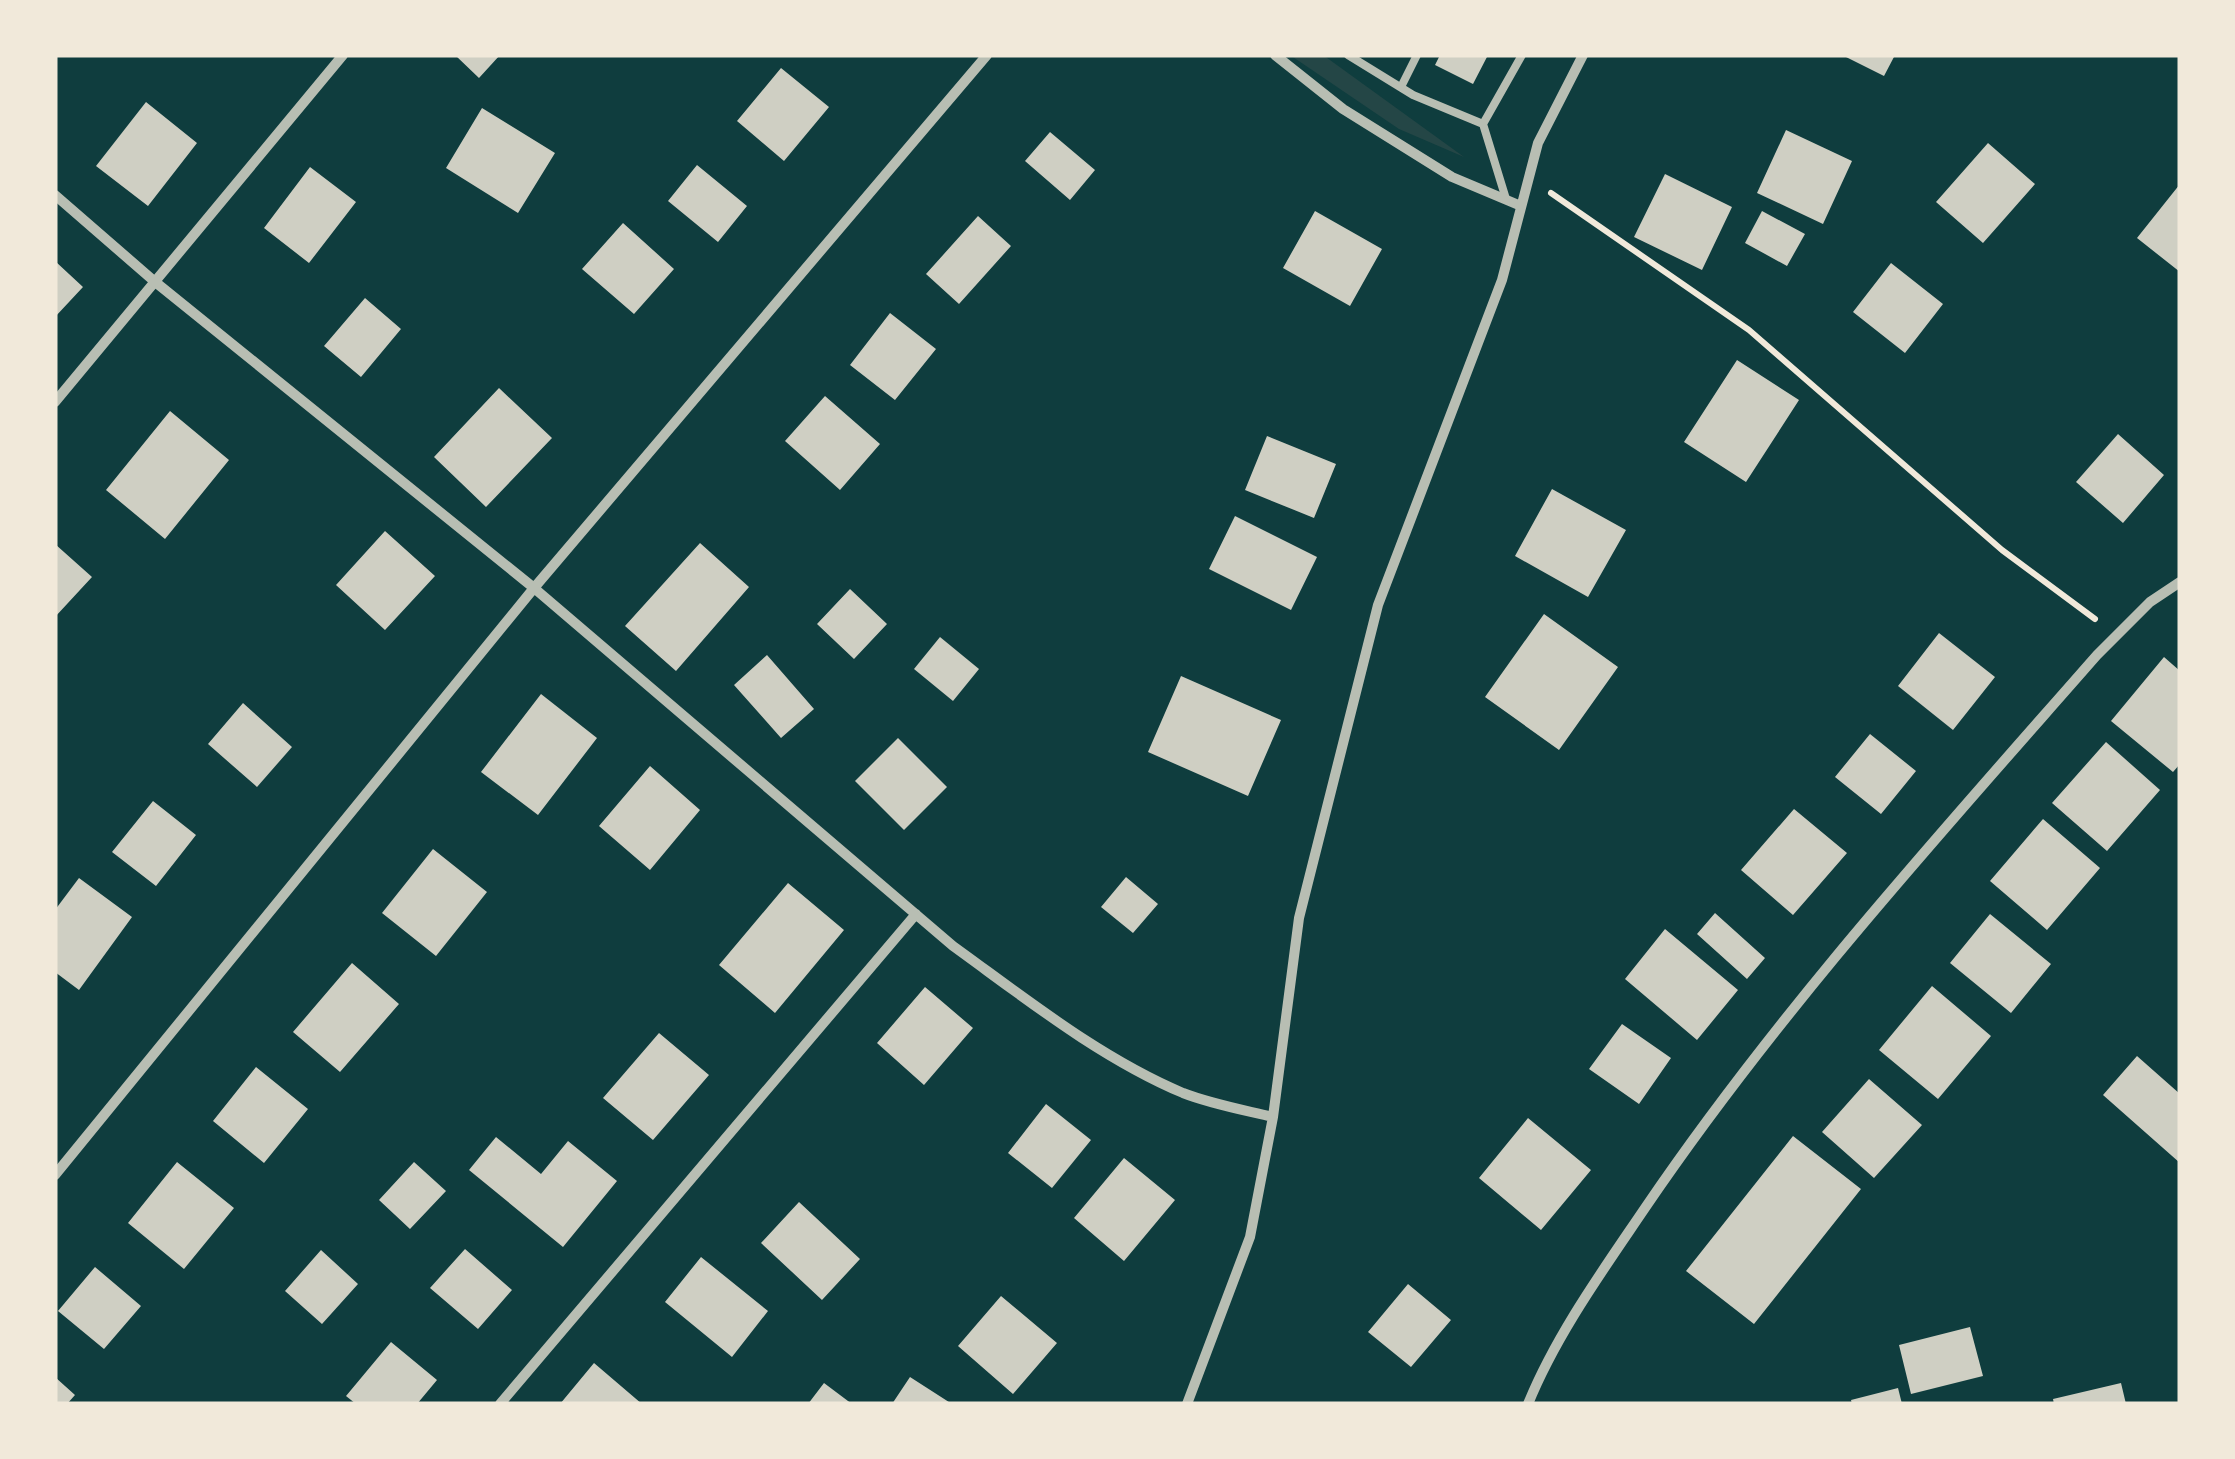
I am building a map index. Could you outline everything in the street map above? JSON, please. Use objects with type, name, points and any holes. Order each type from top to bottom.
[{"type":"street","points":[[55,402],[343,55]]},
{"type":"street","points":[[55,1175],[534,588],[987,55]]},
{"type":"street","points":[[1275,55],[1358,119],[1452,176],[1522,206]]},
{"type":"street","points":[[1187,1404],[1250,1237],[1273,1118],[1299,918],[1378,606],[1502,280],[1538,143],[1583,55]]},
{"type":"street","points":[[55,195],[154,281],[534,588],[916,914],[1018,993],[1122,1061],[1185,1094],[1273,1118]]},
{"type":"street","points":[[1528,1404],[1537,1381],[1604,1268],[1759,1048],[2116,635],[2150,602],[2180,582]]},
{"type":"street","points":[[500,1404],[916,914]]},
{"type":"lane","points":[[1348,55],[1401,87],[1483,124]]},
{"type":"lane","points":[[1401,87],[1417,55]]},
{"type":"lane","points":[[1506,199],[1483,124],[1522,55]]},
{"type":"path","points":[[1528,182],[1562,199],[1750,330],[2002,550],[2116,635]]},
{"type":"shaded area","points":[[1290,55],[1323,55],[1464,157],[1399,129]]},
{"type":"building","points":[[455,55],[500,55],[479,78]]},
{"type":"building","points":[[1440,55],[1488,55],[1473,84],[1435,65]]},
{"type":"building","points":[[1842,55],[1895,55],[1884,76]]},
{"type":"building","points":[[781,68],[829,107],[784,161],[737,121]]},
{"type":"building","points":[[146,102],[197,143],[148,206],[96,166]]},
{"type":"building","points":[[482,108],[555,153],[518,213],[446,168]]},
{"type":"building","points":[[1786,130],[1852,161],[1823,224],[1757,193]]},
{"type":"building","points":[[1050,132],[1095,170],[1070,200],[1025,161]]},
{"type":"building","points":[[1988,143],[2035,184],[1983,243],[1936,202]]},
{"type":"building","points":[[697,165],[747,206],[718,242],[668,201]]},
{"type":"building","points":[[310,167],[356,202],[309,263],[264,228]]},
{"type":"building","points":[[1665,174],[1732,207],[1702,270],[1634,237]]},
{"type":"building","points":[[2180,184],[2180,272],[2137,238]]},
{"type":"building","points":[[1315,211],[1382,249],[1350,306],[1283,268]]},
{"type":"building","points":[[1762,211],[1805,234],[1787,266],[1745,243]]},
{"type":"building","points":[[978,216],[1011,246],[959,304],[926,274]]},
{"type":"building","points":[[623,223],[674,269],[634,314],[582,269]]},
{"type":"building","points":[[55,261],[83,287],[55,317]]},
{"type":"building","points":[[1891,263],[1943,304],[1905,353],[1853,312]]},
{"type":"building","points":[[365,298],[401,329],[361,377],[324,346]]},
{"type":"building","points":[[890,313],[936,349],[895,400],[850,365]]},
{"type":"building","points":[[1737,360],[1799,400],[1746,482],[1684,442]]},
{"type":"building","points":[[499,388],[552,438],[486,507],[434,457]]},
{"type":"building","points":[[825,396],[880,444],[840,490],[785,441]]},
{"type":"building","points":[[170,411],[229,460],[165,539],[106,490]]},
{"type":"building","points":[[2118,434],[2164,475],[2123,523],[2076,482]]},
{"type":"building","points":[[1267,436],[1336,464],[1314,518],[1245,490]]},
{"type":"building","points":[[1552,489],[1626,530],[1588,597],[1515,556]]},
{"type":"building","points":[[1235,516],[1317,557],[1291,610],[1209,569]]},
{"type":"building","points":[[385,531],[435,576],[385,630],[336,585]]},
{"type":"building","points":[[700,543],[749,587],[676,671],[625,626]]},
{"type":"building","points":[[55,544],[92,577],[55,617]]},
{"type":"building","points":[[850,589],[887,624],[854,659],[817,624]]},
{"type":"building","points":[[1544,614],[1618,667],[1559,750],[1485,697]]},
{"type":"building","points":[[1939,633],[1995,677],[1953,730],[1898,686]]},
{"type":"building","points":[[940,637],[979,669],[953,701],[914,669]]},
{"type":"building","points":[[767,655],[814,709],[781,738],[734,685]]},
{"type":"building","points":[[2164,657],[2180,671],[2180,764],[2173,772],[2111,721]]},
{"type":"building","points":[[1181,676],[1281,720],[1248,796],[1148,752]]},
{"type":"building","points":[[541,694],[597,738],[538,815],[481,772]]},
{"type":"building","points":[[243,703],[292,747],[257,787],[208,744]]},
{"type":"building","points":[[1870,734],[1916,771],[1881,814],[1835,777]]},
{"type":"building","points":[[898,738],[947,787],[904,830],[855,781]]},
{"type":"building","points":[[2106,742],[2160,790],[2107,851],[2052,803]]},
{"type":"building","points":[[650,766],[700,810],[650,870],[599,826]]},
{"type":"building","points":[[153,801],[196,835],[156,886],[112,852]]},
{"type":"building","points":[[1794,809],[1847,853],[1793,915],[1741,870]]},
{"type":"building","points":[[2043,819],[2100,868],[2047,930],[1990,881]]},
{"type":"building","points":[[433,849],[487,892],[436,956],[382,913]]},
{"type":"building","points":[[1126,877],[1158,904],[1133,933],[1101,907]]},
{"type":"building","points":[[79,878],[132,917],[79,990],[55,972],[55,910]]},
{"type":"building","points":[[788,883],[844,930],[775,1013],[719,965]]},
{"type":"building","points":[[1715,913],[1765,958],[1747,979],[1697,934]]},
{"type":"building","points":[[1990,914],[2051,964],[2011,1013],[1950,963]]},
{"type":"building","points":[[1665,929],[1738,990],[1697,1040],[1625,979]]},
{"type":"building","points":[[352,963],[399,1004],[340,1072],[293,1032]]},
{"type":"building","points":[[1932,986],[1991,1036],[1938,1099],[1879,1050]]},
{"type":"building","points":[[925,987],[973,1028],[924,1085],[877,1043]]},
{"type":"building","points":[[1622,1024],[1671,1058],[1639,1104],[1589,1069]]},
{"type":"building","points":[[659,1033],[709,1075],[653,1140],[603,1098]]},
{"type":"building","points":[[2137,1056],[2180,1094],[2180,1163],[2103,1095]]},
{"type":"building","points":[[256,1067],[308,1109],[264,1163],[213,1121]]},
{"type":"building","points":[[1869,1079],[1922,1125],[1874,1178],[1822,1132]]},
{"type":"building","points":[[1046,1104],[1091,1140],[1052,1188],[1008,1153]]},
{"type":"building","points":[[1528,1118],[1591,1170],[1541,1230],[1479,1178]]},
{"type":"building","points":[[1793,1136],[1861,1189],[1754,1324],[1686,1271]]},
{"type":"building","points":[[496,1137],[541,1174],[568,1141],[617,1181],[563,1247],[469,1170]]},
{"type":"building","points":[[1124,1158],[1175,1200],[1124,1261],[1074,1218]]},
{"type":"building","points":[[177,1162],[234,1208],[184,1269],[128,1223]]},
{"type":"building","points":[[414,1162],[446,1191],[410,1229],[379,1200]]},
{"type":"building","points":[[799,1202],[860,1259],[822,1300],[761,1243]]},
{"type":"building","points":[[465,1249],[512,1290],[478,1329],[430,1288]]},
{"type":"building","points":[[321,1250],[358,1284],[322,1324],[285,1291]]},
{"type":"building","points":[[701,1257],[768,1311],[732,1357],[665,1302]]},
{"type":"building","points":[[95,1267],[141,1306],[104,1349],[58,1311]]},
{"type":"building","points":[[1408,1284],[1451,1320],[1411,1367],[1368,1332]]},
{"type":"building","points":[[1001,1296],[1057,1343],[1013,1394],[958,1346]]},
{"type":"building","points":[[1970,1327],[1983,1376],[1911,1394],[1899,1345]]},
{"type":"building","points":[[391,1342],[437,1380],[417,1404],[356,1404],[346,1396]]},
{"type":"building","points":[[594,1363],[642,1404],[560,1404]]},
{"type":"building","points":[[55,1377],[75,1395],[67,1404],[55,1404]]},
{"type":"building","points":[[910,1377],[952,1404],[892,1404]]},
{"type":"building","points":[[824,1383],[852,1404],[808,1404]]},
{"type":"building","points":[[2121,1383],[2126,1404],[2054,1404],[2053,1399]]},
{"type":"building","points":[[1898,1388],[1902,1404],[1852,1404],[1851,1400]]}]
